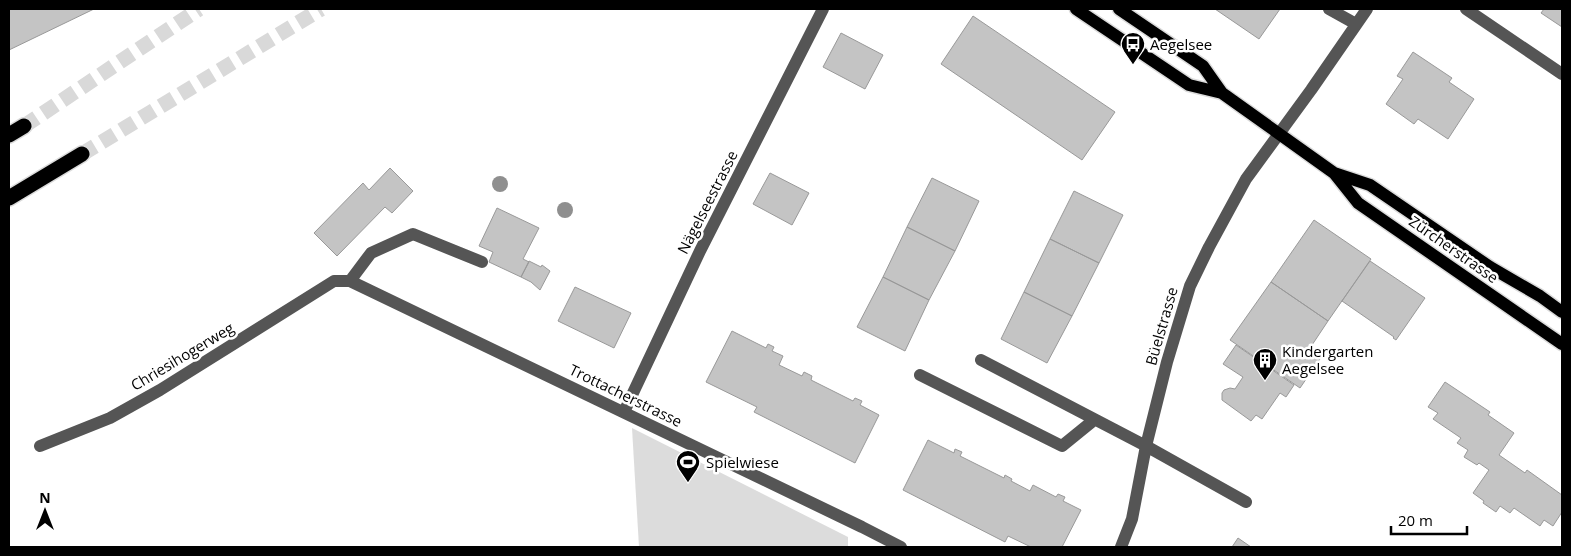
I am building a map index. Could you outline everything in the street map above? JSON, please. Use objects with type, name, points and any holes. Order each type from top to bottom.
[{"type":"highway","points":[[9,135],[24,126]]},
{"type":"highway","points":[[9,198],[82,154]]},
{"type":"main road","name":"Zürcherstrasse","points":[[1076,9],[1189,85],[1222,92]]},
{"type":"main road","name":"Zürcherstrasse","points":[[1119,9],[1203,66],[1222,92],[1334,173],[1358,203],[1562,344]]},
{"type":"main road","name":"Zürcherstrasse","points":[[1334,173],[1370,185],[1490,267],[1540,296],[1562,312]]},
{"type":"street","name":"Nägelseestrasse","points":[[624,412],[700,251],[823,9]]},
{"type":"street","points":[[1330,9],[1356,24]]},
{"type":"street","name":"Büelstrasse","points":[[1121,547],[1132,519],[1146,446],[1167,362],[1190,286],[1246,179],[1367,9]]},
{"type":"street","points":[[1466,9],[1562,74]]},
{"type":"street","points":[[350,281],[372,253],[414,234],[482,262]]},
{"type":"street","name":"Trottacherstrasse","points":[[334,281],[350,281],[902,547]]},
{"type":"street","name":"Chriesihogerweg","points":[[40,446],[110,418],[135,404],[334,281]]},
{"type":"street","points":[[981,360],[1146,446],[1246,502]]},
{"type":"street","points":[[920,375],[1062,446],[1094,420]]},
{"type":"shaded area","name":"Spielwiese","points":[[632,428],[848,537],[848,547],[639,547]]},
{"type":"building","points":[[9,9],[94,9],[9,50]]},
{"type":"building","points":[[1215,9],[1280,9],[1259,39]]},
{"type":"building","points":[[1544,9],[1562,9],[1562,27],[1541,13]]},
{"type":"building","points":[[973,16],[1115,112],[1082,160],[941,64]]},
{"type":"building","points":[[841,33],[883,55],[865,89],[823,67]]},
{"type":"building","points":[[1413,52],[1452,78],[1449,82],[1474,99],[1448,139],[1418,119],[1414,124],[1386,104],[1403,79],[1397,76]]},
{"type":"building","points":[[390,168],[413,191],[392,213],[385,207],[337,256],[314,233],[363,183],[369,190]]},
{"type":"building","points":[[770,173],[809,193],[792,225],[753,204]]},
{"type":"building","points":[[932,178],[979,201],[955,251],[907,227]]},
{"type":"building","points":[[1074,191],[1123,215],[1099,263],[1050,239]]},
{"type":"building","points":[[497,208],[539,228],[523,259],[529,262],[521,277],[489,262],[493,252],[479,246]]},
{"type":"building","points":[[1314,220],[1371,259],[1328,321],[1271,282]]},
{"type":"building","points":[[907,227],[955,251],[929,300],[883,277]]},
{"type":"building","points":[[1050,239],[1099,263],[1072,316],[1024,292]]},
{"type":"building","points":[[529,261],[541,267],[542,265],[550,271],[540,290],[531,282],[521,277]]},
{"type":"building","points":[[1370,261],[1425,298],[1396,340],[1342,301]]},
{"type":"building","points":[[883,277],[929,300],[905,351],[857,327]]},
{"type":"building","points":[[1271,282],[1328,321],[1310,348],[1322,356],[1300,388],[1230,340]]},
{"type":"building","points":[[575,287],[631,313],[614,348],[558,321]]},
{"type":"building","points":[[1024,292],[1072,316],[1047,363],[1001,339]]},
{"type":"building","points":[[732,331],[766,348],[768,344],[774,347],[772,351],[783,356],[779,365],[802,376],[804,372],[812,376],[811,380],[853,401],[855,398],[862,401],[860,405],[879,415],[855,463],[754,412],[757,407],[706,382]]},
{"type":"building","name":"Kindergarten Aegelsee","points":[[1236,345],[1294,385],[1286,397],[1280,393],[1262,419],[1256,415],[1251,421],[1222,400],[1224,390],[1235,389],[1243,377],[1223,364]]},
{"type":"building","points":[[1445,382],[1490,412],[1488,415],[1514,433],[1499,455],[1525,473],[1527,470],[1562,495],[1562,512],[1553,526],[1544,520],[1540,526],[1514,508],[1510,513],[1500,506],[1496,512],[1473,493],[1489,470],[1479,463],[1477,465],[1464,457],[1468,450],[1457,443],[1461,438],[1433,419],[1438,413],[1428,407]]},
{"type":"building","points":[[928,440],[954,453],[955,449],[962,452],[960,456],[1004,478],[1005,475],[1012,479],[1011,481],[1030,491],[1033,485],[1056,497],[1058,494],[1065,497],[1063,501],[1081,510],[1062,547],[1031,547],[1008,536],[1005,542],[903,490]]},
{"type":"building","points":[[1238,538],[1251,547],[1232,547]]},
{"type":"tunnel","points":[[24,126],[199,9]]},
{"type":"tunnel","points":[[82,154],[321,9]]},
{"type":"place","name":"Aegelsee","points":[[1133,65]]},
{"type":"place","name":"Kindergarten Aegelsee","points":[[1265,381]]},
{"type":"place","name":"Spielwiese","points":[[688,483]]}]
